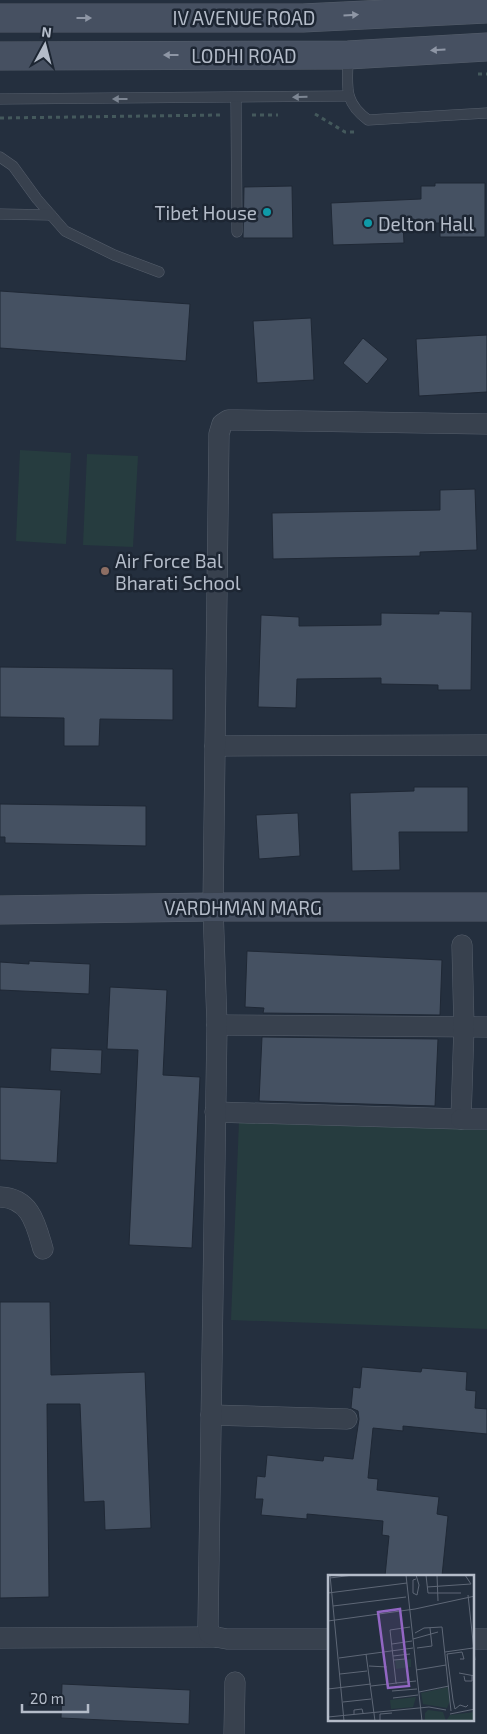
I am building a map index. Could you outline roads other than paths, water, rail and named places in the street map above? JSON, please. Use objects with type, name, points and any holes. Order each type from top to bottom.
[{"type":"main road","name":"IV AVENUE ROAD","points":[[0,18],[303,18],[487,9]]},
{"type":"main road","name":"LODHI ROAD","points":[[0,56],[348,55],[487,47]]},
{"type":"main road","name":"VARDHMAN MARG","points":[[0,910],[213,907],[487,907]]},
{"type":"street","points":[[216,1637],[209,1633],[208,1626],[217,1025],[213,907],[219,434],[222,424],[228,420],[487,424]]},
{"type":"street","points":[[215,746],[487,745]]},
{"type":"street","points":[[461,1119],[464,1027],[462,945]]},
{"type":"street","points":[[217,1025],[487,1027]]},
{"type":"street","points":[[215,1112],[487,1119]]},
{"type":"street","points":[[0,1197],[22,1204],[33,1215],[43,1249]]},
{"type":"street","points":[[211,1415],[347,1419]]},
{"type":"street","points":[[0,1638],[216,1637],[227,1639],[328,1639]]},
{"type":"street","points":[[474,1639],[487,1639]]},
{"type":"street","points":[[234,1734],[235,1682]]},
{"type":"lane","points":[[348,55],[349,96],[354,110],[368,120],[487,113]]},
{"type":"lane","points":[[0,100],[349,96]]},
{"type":"lane","points":[[236,98],[237,232]]},
{"type":"lane","points":[[0,157],[13,166],[64,231],[114,255],[159,272]]},
{"type":"lane","points":[[0,214],[51,215]]},
{"type":"place","name":"Tibet House","points":[[267,212]]},
{"type":"place","name":"Delton Hall","points":[[368,223]]},
{"type":"place","name":"Air Force Bal Bharati School","points":[[105,571]]}]
